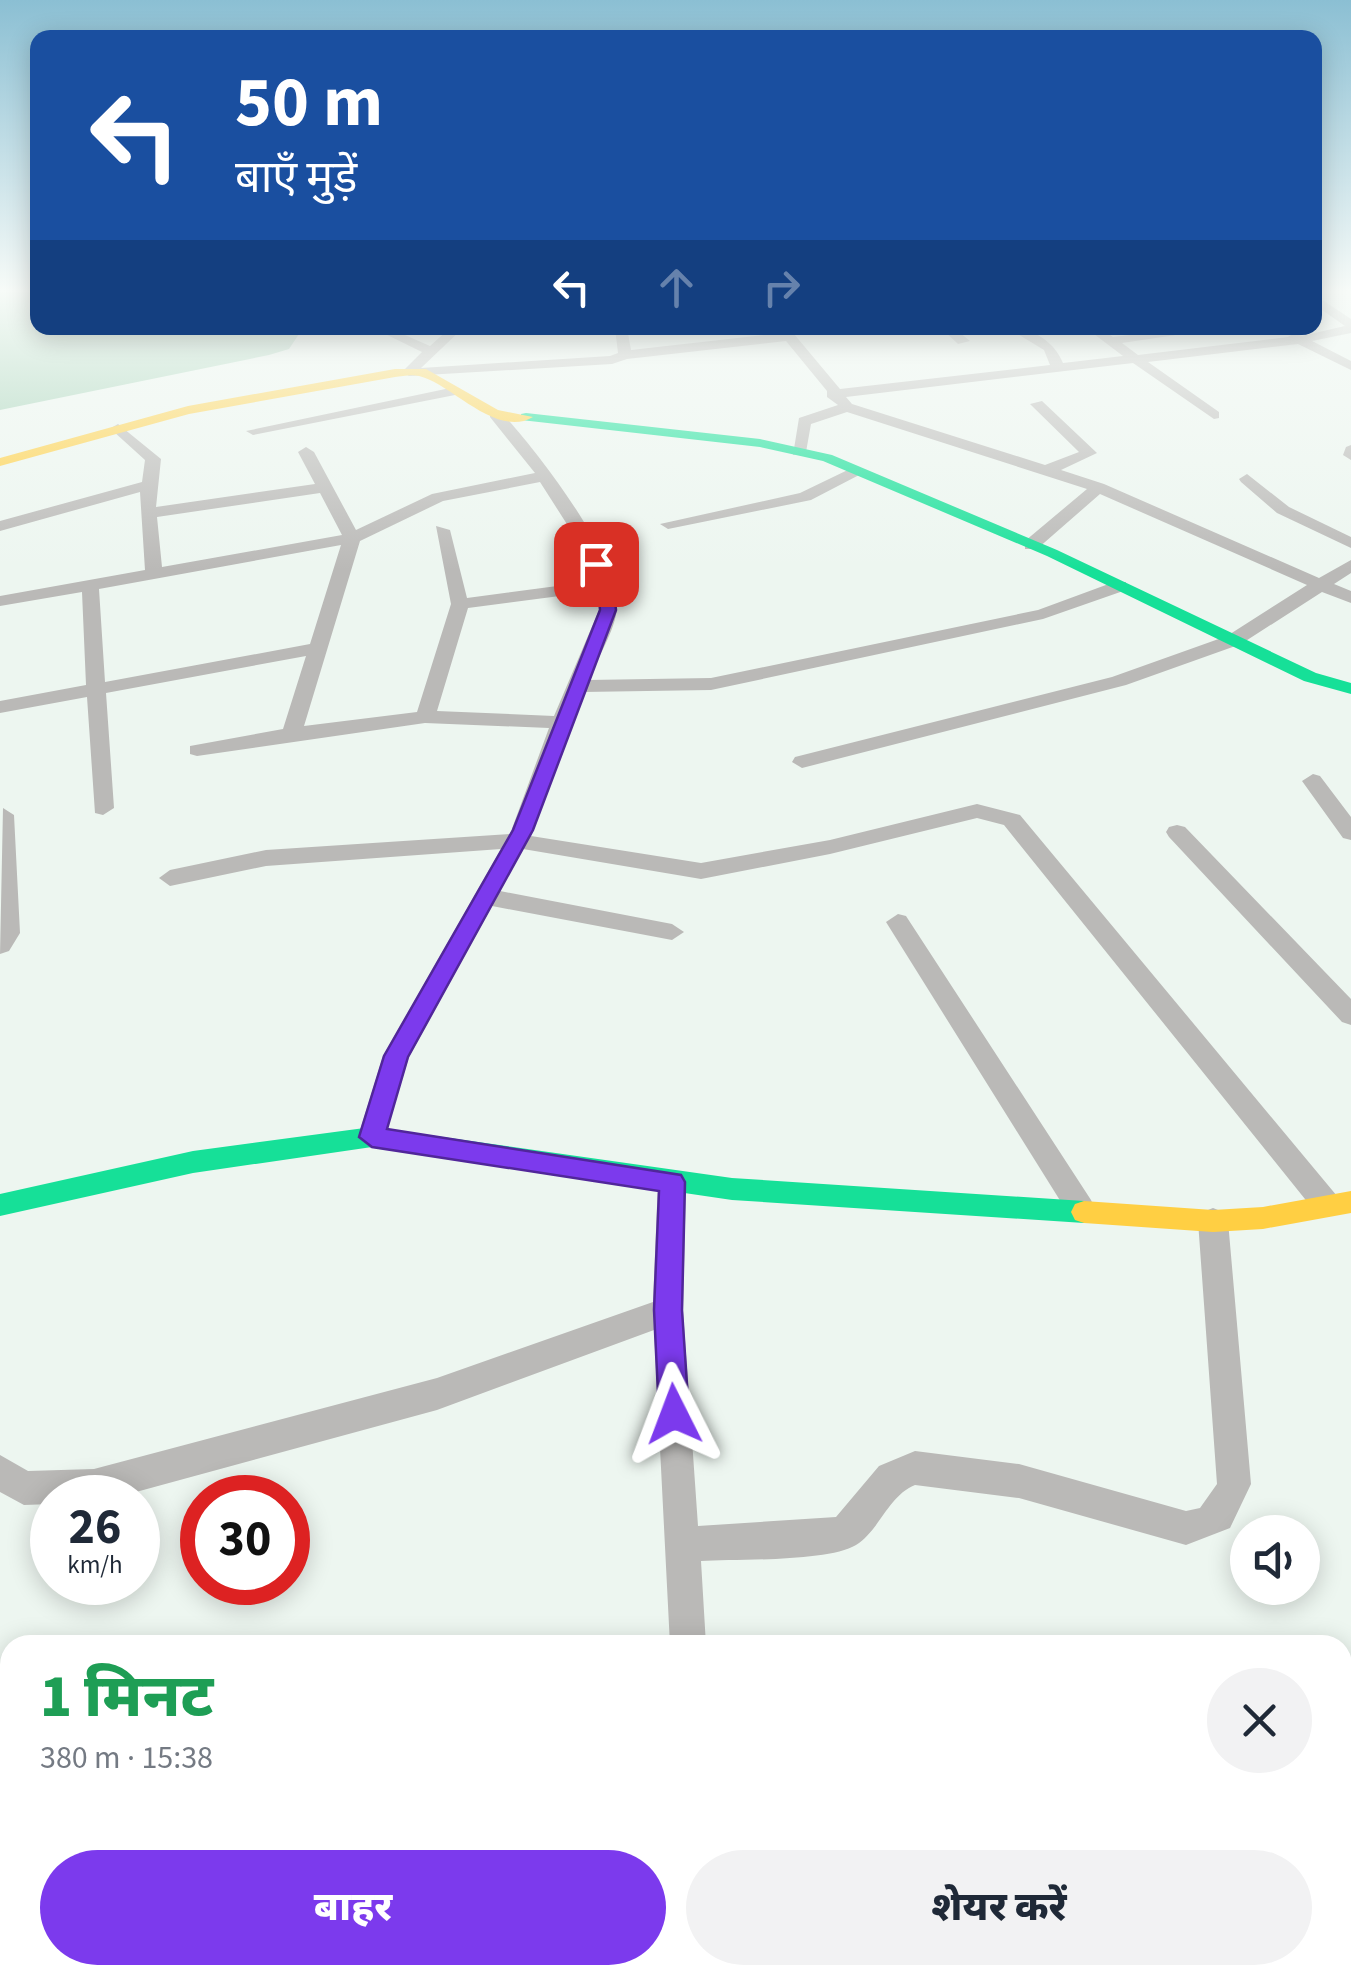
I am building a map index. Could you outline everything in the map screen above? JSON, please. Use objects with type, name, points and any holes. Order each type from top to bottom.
[{"type":"street","points":[[0,462],[188,410],[319,385]]},
{"type":"street","points":[[372,1137],[396,1056],[517,842],[608,610],[606,585],[588,543],[545,476],[495,414],[446,385]]},
{"type":"street","points":[[825,385],[846,408]]},
{"type":"street","points":[[832,394],[910,385]]},
{"type":"street","points":[[1171,385],[1214,415]]},
{"type":"street","points":[[253,431],[455,391]]},
{"type":"street","points":[[1037,404],[1089,453],[1042,472]]},
{"type":"street","points":[[798,452],[804,420],[846,408],[909,424],[1042,472],[1098,487],[1351,598]]},
{"type":"street","points":[[495,414],[760,443],[798,452],[856,471],[1031,544],[1310,676],[1351,689]]},
{"type":"street","points":[[118,428],[153,459],[149,513],[154,574]]},
{"type":"street","points":[[292,734],[352,538],[306,452]]},
{"type":"street","points":[[668,524],[805,497],[856,471]]},
{"type":"street","points":[[0,601],[352,538],[438,497],[545,476]]},
{"type":"street","points":[[1247,479],[1283,510],[1351,543]]},
{"type":"street","points":[[0,526],[149,485]]},
{"type":"street","points":[[1031,544],[1098,487]]},
{"type":"street","points":[[149,513],[322,488]]},
{"type":"street","points":[[425,717],[460,604],[442,530]]},
{"type":"street","points":[[802,762],[1119,682],[1234,640],[1351,565]]},
{"type":"street","points":[[90,585],[104,808]]},
{"type":"street","points":[[460,604],[606,585]]},
{"type":"street","points":[[578,686],[712,684],[1043,614],[1120,586]]},
{"type":"street","points":[[0,708],[319,648]]},
{"type":"street","points":[[198,750],[425,717],[562,722]]},
{"type":"street","points":[[1313,781],[1351,833]]},
{"type":"street","points":[[0,1205],[192,1162],[372,1137],[672,1182],[1214,1221],[1262,1218],[1339,1203],[1012,820],[996,813],[978,810],[830,848],[700,872],[517,842],[266,858],[170,878]]},
{"type":"street","points":[[0,945],[8,933],[3,815]]},
{"type":"street","points":[[1177,832],[1351,1014]]},
{"type":"street","points":[[484,896],[672,932]]},
{"type":"street","points":[[898,922],[1080,1209]]},
{"type":"street","points":[[672,1182],[668,1310],[687,1635]]},
{"type":"street","points":[[682,1544],[824,1537],[846,1532],[891,1478],[915,1468],[1019,1480],[1186,1528],[1210,1525],[1226,1510],[1234,1484],[1214,1221]]},
{"type":"street","points":[[1,1478],[24,1488],[94,1486],[437,1394],[668,1310]]},
{"type":"shaded area","points":[[0,385],[124,385],[0,410]]},
{"type":"traffic: fast","points":[[526,417],[760,443],[827,458],[1052,553],[1310,677],[1351,689]]},
{"type":"traffic: fast","points":[[0,1205],[193,1162],[372,1137],[732,1189],[1084,1212]]},
{"type":"traffic: slow","points":[[0,462],[188,410],[330,385]]},
{"type":"traffic: slow","points":[[444,385],[495,414],[526,417]]},
{"type":"traffic: slow","points":[[1084,1212],[1213,1221],[1263,1218],[1351,1202]]},
{"type":"route","points":[[596,564],[606,585],[608,610],[565,712],[523,830],[445,962],[396,1056],[372,1137],[672,1182],[668,1310],[674,1414]]}]
